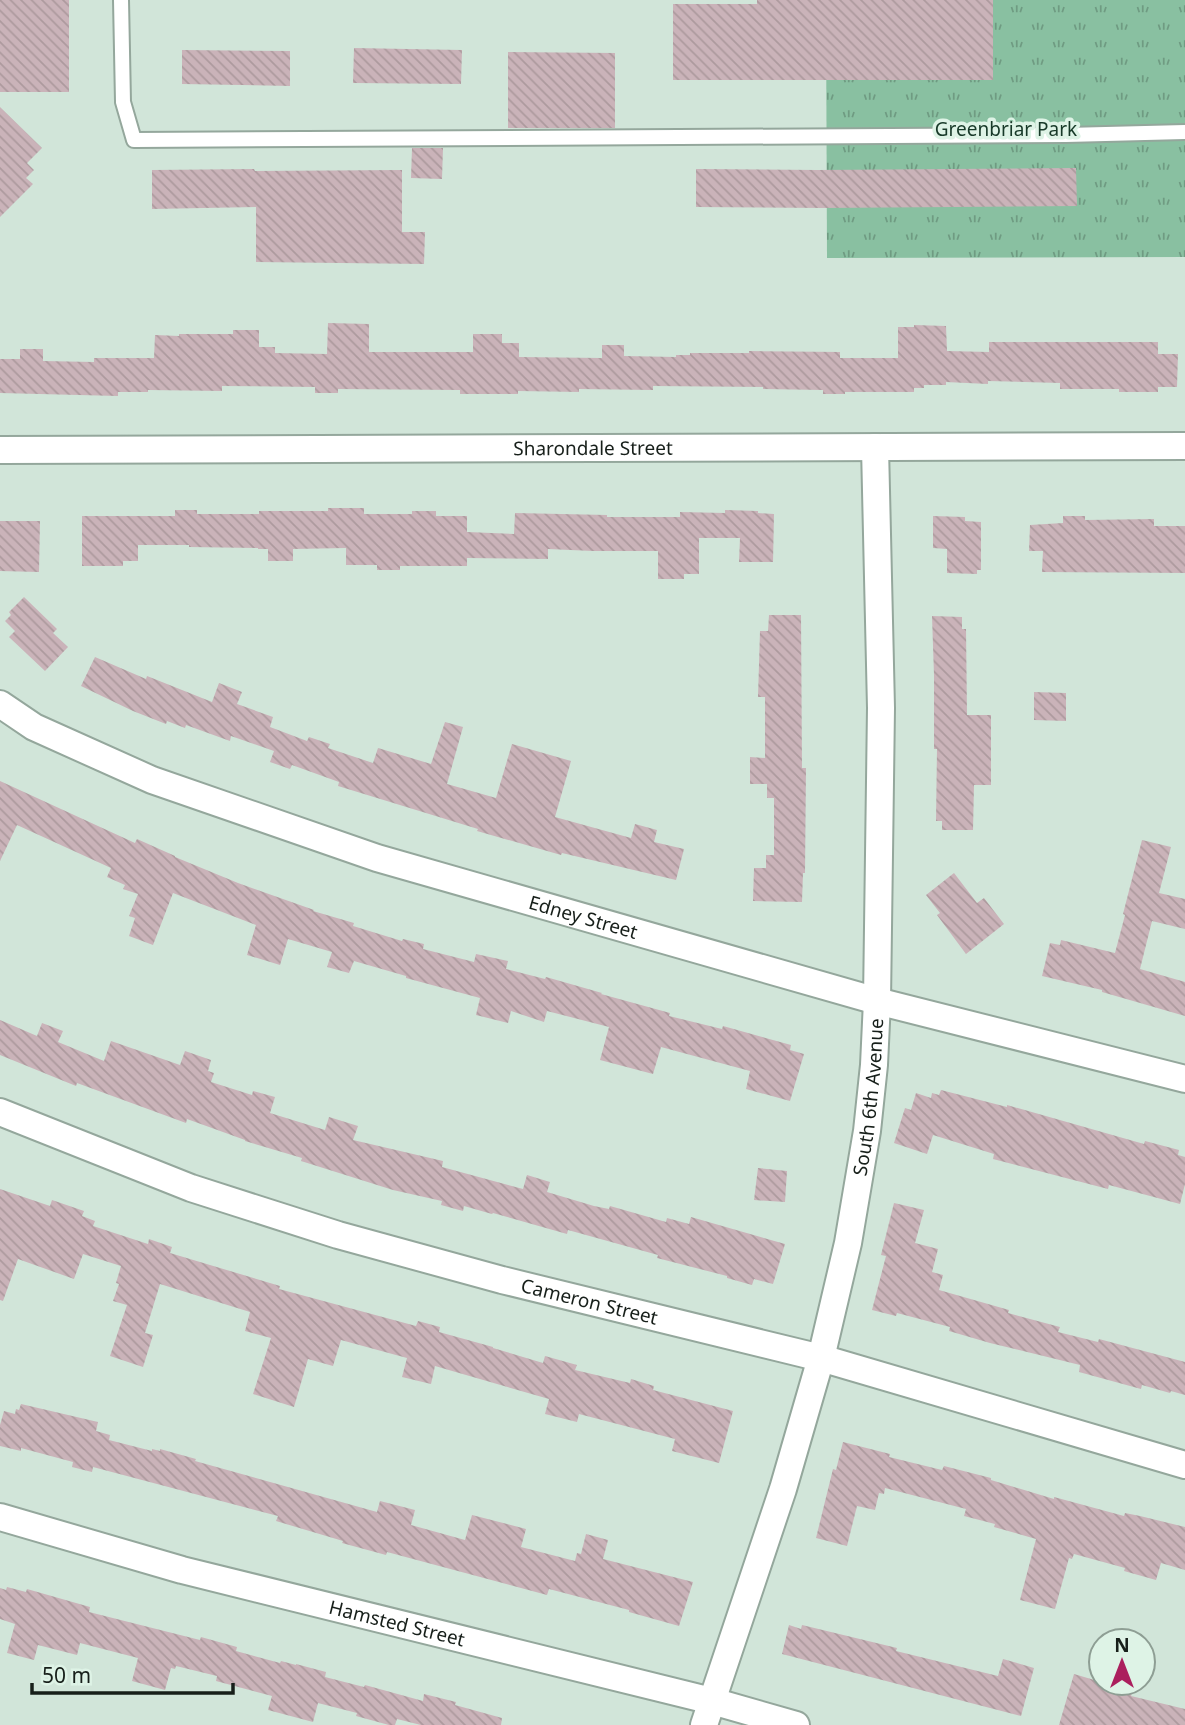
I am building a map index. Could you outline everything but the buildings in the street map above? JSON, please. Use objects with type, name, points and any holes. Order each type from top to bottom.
[{"type":"street","name":"Sharondale Street","points":[[0,450],[1185,446]]},
{"type":"street","name":"South 6th Avenue","points":[[708,1713],[783,1489],[821,1358],[848,1242],[867,1131],[877,1001],[881,708],[875,447]]},
{"type":"street","name":"Edney Street","points":[[0,704],[34,727],[152,779],[377,858],[877,1001],[1185,1079]]},
{"type":"street","name":"Cameron Street","points":[[0,1112],[191,1188],[338,1235],[502,1280],[821,1358],[1185,1465]]},
{"type":"street","name":"Hamsted Street","points":[[0,1517],[182,1570],[708,1713],[796,1725]]},
{"type":"lane","points":[[121,0],[122,102],[134,140],[1185,132]]},
{"type":"green space","name":"Greenbriar Park","points":[[826,0],[1185,0],[1185,257],[827,258]]}]
